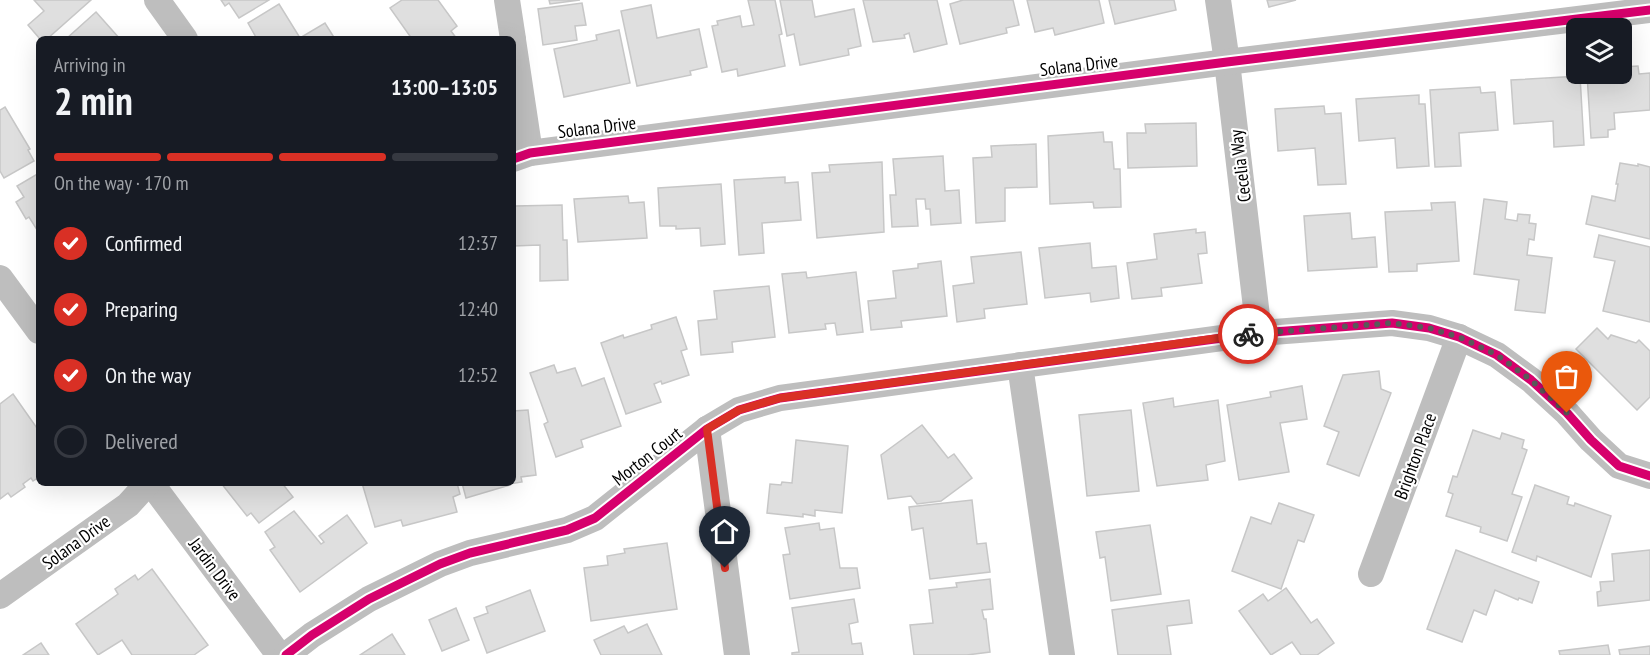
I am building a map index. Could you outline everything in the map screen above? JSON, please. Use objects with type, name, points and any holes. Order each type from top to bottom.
[{"type":"street","points":[[157,0],[183,36]]},
{"type":"street","points":[[507,0],[513,36]]},
{"type":"street","name":"Cecelia Way","points":[[1218,0],[1259,333]]},
{"type":"street","name":"Solana Drive","points":[[522,156],[1227,62],[1650,10]]},
{"type":"street","points":[[516,78],[522,156]]},
{"type":"street","points":[[0,278],[36,327]]},
{"type":"street","name":"Morton Court","points":[[286,655],[312,635],[369,599],[440,564],[470,553],[567,530],[595,518],[707,429],[739,410],[780,398],[1259,333],[1392,323],[1429,328],[1459,337],[1497,355],[1531,380],[1619,466],[1650,476]]},
{"type":"street","name":"Brighton Place","points":[[1371,574],[1459,337]]},
{"type":"street","points":[[1020,365],[1062,655]]},
{"type":"street","points":[[707,429],[737,655]]},
{"type":"street","name":"Solana Drive","points":[[0,596],[128,505],[147,486]]},
{"type":"street","name":"Jardin Drive","points":[[152,486],[279,655]]},
{"type":"building","points":[[34,0],[91,0],[50,36],[37,36],[28,25],[44,11]]},
{"type":"building","points":[[221,0],[269,0],[239,18],[229,3],[225,6]]},
{"type":"building","points":[[402,0],[438,0],[457,26],[451,31],[455,36],[410,36],[390,8]]},
{"type":"building","points":[[549,0],[580,0],[550,4]]},
{"type":"building","points":[[748,0],[775,0],[782,34],[779,35],[785,66],[738,76],[737,69],[722,72],[712,26],[718,25],[717,21],[740,16],[742,27],[754,25]]},
{"type":"building","points":[[780,0],[812,0],[815,17],[854,9],[861,46],[848,49],[849,55],[800,65],[794,34],[787,36]]},
{"type":"building","points":[[863,0],[937,0],[947,44],[914,52],[909,33],[904,35],[905,38],[873,42]]},
{"type":"building","points":[[963,0],[1013,0],[1019,25],[1006,28],[1007,33],[960,44],[950,4]]},
{"type":"building","points":[[1027,0],[1099,0],[1104,23],[1055,35],[1053,28],[1035,32]]},
{"type":"building","points":[[1109,0],[1174,0],[1176,10],[1115,24]]},
{"type":"building","points":[[1267,0],[1296,0],[1269,7]]},
{"type":"building","points":[[582,3],[586,25],[575,26],[577,40],[543,45],[538,9]]},
{"type":"building","points":[[279,4],[299,36],[255,36],[248,23]]},
{"type":"building","points":[[651,5],[657,38],[699,29],[707,67],[690,71],[691,75],[637,86],[621,11]]},
{"type":"building","points":[[96,12],[117,36],[69,36]]},
{"type":"building","points":[[325,23],[333,36],[303,36]]},
{"type":"building","points":[[619,30],[630,83],[564,97],[554,49],[597,40],[596,35]]},
{"type":"building","points":[[1632,66],[1638,66],[1639,74],[1650,73],[1650,110],[1614,113],[1615,129],[1608,130],[1608,137],[1591,138],[1588,84],[1632,84]]},
{"type":"building","points":[[1566,77],[1566,84],[1580,84],[1584,145],[1554,147],[1553,121],[1514,124],[1511,80]]},
{"type":"building","points":[[1480,87],[1481,93],[1495,92],[1498,130],[1459,133],[1461,166],[1435,167],[1430,90]]},
{"type":"building","points":[[1419,95],[1419,104],[1425,104],[1429,166],[1397,168],[1395,138],[1359,141],[1356,99]]},
{"type":"building","points":[[1324,106],[1325,114],[1341,113],[1346,184],[1318,185],[1315,148],[1278,151],[1275,109]]},
{"type":"building","points":[[5,107],[30,149],[28,150],[34,161],[4,178],[0,171],[0,110]]},
{"type":"building","points":[[1196,123],[1197,166],[1128,168],[1127,133],[1146,133],[1145,124]]},
{"type":"building","points":[[1103,132],[1104,142],[1112,142],[1114,169],[1120,169],[1121,207],[1094,208],[1093,202],[1050,204],[1048,136]]},
{"type":"building","points":[[1036,144],[1037,187],[1005,188],[1005,221],[976,223],[973,158],[992,157],[991,146]]},
{"type":"building","points":[[943,156],[945,191],[959,190],[961,223],[931,225],[930,209],[926,209],[925,199],[916,199],[918,226],[892,227],[890,195],[896,195],[893,159]]},
{"type":"building","points":[[882,162],[884,232],[817,238],[812,173],[830,172],[829,165]]},
{"type":"building","points":[[1620,163],[1650,167],[1650,239],[1586,224],[1592,196],[1615,201]]},
{"type":"building","points":[[36,175],[36,228],[29,217],[26,219],[16,202],[24,197],[17,186]]},
{"type":"building","points":[[785,177],[785,183],[798,182],[801,220],[762,223],[764,253],[739,255],[734,180]]},
{"type":"building","points":[[721,184],[725,244],[701,246],[700,228],[676,229],[676,226],[660,226],[658,188]]},
{"type":"building","points":[[628,196],[629,203],[644,202],[647,238],[578,242],[574,199]]},
{"type":"building","points":[[1484,199],[1507,202],[1505,219],[1517,221],[1518,214],[1530,215],[1529,223],[1536,224],[1534,240],[1529,239],[1527,255],[1552,258],[1545,313],[1515,310],[1519,280],[1474,274]]},
{"type":"building","points":[[1455,202],[1459,261],[1417,264],[1417,271],[1389,272],[1385,212],[1432,210],[1431,203]]},
{"type":"building","points":[[562,205],[563,240],[567,240],[568,280],[540,281],[540,245],[516,246],[516,206]]},
{"type":"building","points":[[1350,213],[1352,239],[1375,237],[1377,267],[1308,271],[1304,216]]},
{"type":"building","points":[[1196,229],[1196,233],[1205,232],[1207,253],[1198,254],[1202,283],[1161,288],[1162,296],[1132,299],[1127,263],[1157,259],[1154,234]]},
{"type":"building","points":[[1599,235],[1650,247],[1650,322],[1603,311],[1615,261],[1594,257]]},
{"type":"building","points":[[1090,243],[1092,268],[1116,266],[1119,298],[1091,302],[1090,293],[1045,298],[1039,248]]},
{"type":"building","points":[[1021,252],[1027,304],[984,309],[985,318],[957,322],[953,286],[974,283],[971,257]]},
{"type":"building","points":[[941,261],[947,316],[901,321],[902,327],[871,330],[868,301],[896,298],[893,271],[918,268],[918,264]]},
{"type":"building","points":[[806,272],[807,278],[856,272],[863,332],[837,335],[835,323],[825,324],[826,329],[789,333],[782,274]]},
{"type":"building","points":[[769,286],[775,337],[732,342],[733,352],[701,355],[698,321],[717,319],[714,291]]},
{"type":"building","points":[[676,317],[687,349],[681,351],[689,375],[662,384],[661,381],[654,384],[661,402],[626,414],[601,343],[623,335],[624,338],[652,329],[651,325]]},
{"type":"building","points":[[1597,328],[1608,339],[1611,335],[1636,343],[1639,340],[1650,351],[1650,397],[1637,410],[1576,349]]},
{"type":"building","points":[[554,365],[557,373],[575,368],[582,386],[604,378],[621,426],[581,440],[583,447],[556,457],[544,424],[548,422],[530,373]]},
{"type":"building","points":[[1379,371],[1381,389],[1391,393],[1359,476],[1327,464],[1339,432],[1324,426],[1343,375]]},
{"type":"building","points":[[1302,386],[1307,419],[1280,423],[1289,472],[1239,480],[1227,405],[1271,397],[1270,392]]},
{"type":"building","points":[[13,394],[36,427],[36,479],[33,481],[31,478],[23,484],[25,487],[11,497],[8,493],[0,499],[0,404]]},
{"type":"building","points":[[1173,398],[1174,407],[1218,400],[1225,461],[1206,465],[1208,480],[1157,486],[1143,403]]},
{"type":"building","points":[[528,410],[536,475],[521,477],[522,482],[516,483],[516,411]]},
{"type":"building","points":[[1131,410],[1139,491],[1087,496],[1079,415]]},
{"type":"building","points":[[922,425],[948,458],[954,454],[972,478],[941,501],[917,504],[911,496],[888,499],[881,455]]},
{"type":"building","points":[[1473,430],[1500,439],[1502,433],[1524,440],[1522,448],[1527,450],[1512,494],[1522,497],[1507,541],[1480,532],[1481,527],[1446,516],[1453,494],[1448,492],[1453,476],[1457,477]]},
{"type":"building","points":[[796,440],[848,446],[842,513],[815,510],[815,516],[803,514],[803,517],[767,513],[770,484],[792,483]]},
{"type":"building","points":[[1535,485],[1569,497],[1567,504],[1574,506],[1575,503],[1611,516],[1591,577],[1537,556],[1536,561],[1512,552]]},
{"type":"building","points":[[223,486],[284,486],[293,497],[259,523],[251,513],[247,516]]},
{"type":"building","points":[[363,486],[458,486],[460,494],[453,497],[457,512],[403,526],[401,520],[375,527]]},
{"type":"building","points":[[463,486],[507,486],[466,498]]},
{"type":"building","points":[[972,500],[977,544],[986,543],[990,572],[930,579],[923,528],[912,530],[909,507]]},
{"type":"building","points":[[1279,503],[1314,515],[1304,542],[1298,540],[1281,589],[1232,571],[1251,517],[1271,524]]},
{"type":"building","points":[[294,511],[321,544],[324,542],[319,536],[347,515],[367,543],[300,592],[270,550],[275,547],[265,532]]},
{"type":"building","points":[[819,523],[820,530],[834,528],[840,568],[857,568],[860,588],[790,599],[783,555],[790,554],[785,528]]},
{"type":"building","points":[[1150,525],[1161,594],[1111,601],[1105,557],[1100,558],[1096,532]]},
{"type":"building","points":[[667,543],[677,609],[591,621],[584,568],[608,565],[607,556],[625,553],[624,549]]},
{"type":"building","points":[[1456,550],[1539,582],[1532,603],[1519,598],[1518,600],[1495,590],[1486,615],[1474,610],[1462,642],[1427,629]]},
{"type":"building","points":[[1650,550],[1650,600],[1598,606],[1597,592],[1601,591],[1600,582],[1614,581],[1612,554]]},
{"type":"building","points":[[152,569],[208,645],[194,655],[132,655],[122,640],[98,655],[76,624],[118,594],[115,589],[135,575],[138,580]]},
{"type":"building","points":[[990,579],[993,609],[982,610],[984,619],[986,619],[990,652],[967,655],[914,655],[910,625],[933,623],[929,590],[957,587],[956,583]]},
{"type":"building","points":[[1286,588],[1311,623],[1317,619],[1334,643],[1317,655],[1301,655],[1292,642],[1271,655],[1239,611],[1263,594],[1268,601]]},
{"type":"building","points":[[530,590],[545,631],[487,653],[474,618],[488,613],[486,607]]},
{"type":"building","points":[[854,599],[858,622],[849,624],[852,644],[861,643],[863,655],[792,655],[792,653],[799,652],[792,608]]},
{"type":"building","points":[[1189,600],[1192,623],[1167,626],[1171,655],[1118,655],[1112,610]]},
{"type":"building","points":[[456,608],[469,640],[442,651],[429,620]]},
{"type":"building","points":[[647,624],[662,655],[601,655],[594,640],[624,626],[628,633]]},
{"type":"building","points":[[392,634],[405,655],[360,655]]},
{"type":"building","points":[[41,643],[49,655],[23,655]]},
{"type":"building","points":[[1608,645],[1610,655],[1560,655],[1559,651]]},
{"type":"building","points":[[1650,646],[1650,655],[1620,655],[1619,650]]},
{"type":"cycle path","points":[[516,158],[530,153],[1227,62],[1650,10]]},
{"type":"cycle path","points":[[286,655],[312,635],[369,599],[440,564],[470,553],[567,530],[595,518],[707,429],[739,410],[780,398],[1259,333],[1392,323],[1429,328],[1459,337],[1497,355],[1531,380],[1619,466],[1650,476]]},
{"type":"way so far","points":[[1248,334],[1392,323],[1429,328],[1459,337],[1497,355],[1531,380],[1567,413]]},
{"type":"route","points":[[725,568],[707,429],[739,410],[780,398],[1248,334]]}]
